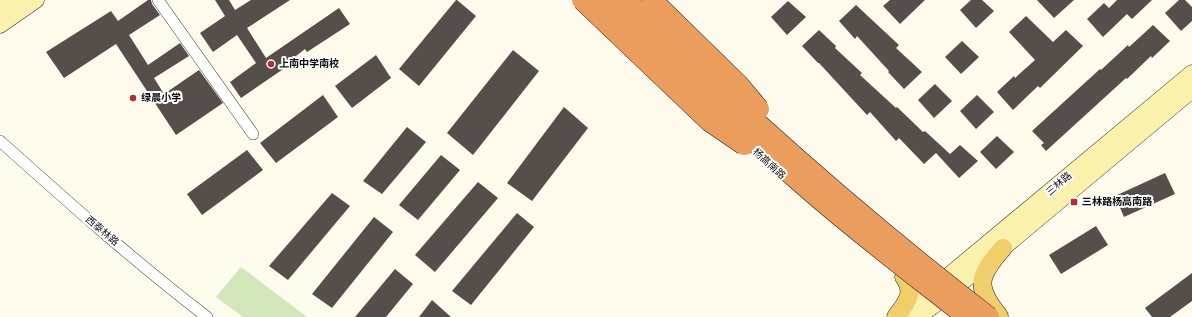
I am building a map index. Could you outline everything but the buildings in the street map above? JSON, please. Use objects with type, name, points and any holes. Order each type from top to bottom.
[{"type":"highway","points":[[582,0],[708,121],[805,176]]},
{"type":"highway","name":"杨高南路","points":[[606,0],[676,69],[805,176],[860,212],[996,317]]},
{"type":"highway","name":"杨高南路","points":[[627,0],[742,108],[854,229],[967,317]]},
{"type":"highway","points":[[652,0],[739,85],[805,176]]},
{"type":"main road","points":[[0,10],[14,0]]},
{"type":"main road","points":[[0,25],[36,0]]},
{"type":"main road","name":"杨高南路","points":[[592,0],[691,95],[805,176],[860,205],[996,317]]},
{"type":"main road","name":"杨高南路","points":[[642,0],[690,48],[805,176],[841,228],[956,317]]},
{"type":"main road","name":"三林路","points":[[932,298],[1192,73]]},
{"type":"main road","name":"三林路","points":[[953,281],[1003,248],[1192,90]]},
{"type":"main road","points":[[996,317],[984,295],[982,285],[988,267],[1003,248]]},
{"type":"main road","points":[[896,317],[906,303],[910,292],[910,287],[904,277]]},
{"type":"main road","points":[[896,317],[932,298]]},
{"type":"main road","points":[[918,317],[932,298]]},
{"type":"street","points":[[158,0],[253,134]]},
{"type":"street","name":"西泰林路","points":[[0,140],[65,200],[150,272],[207,317]]},
{"type":"green space","points":[[241,267],[307,317],[243,317],[216,297]]},
{"type":"place","name":"上南中学南校","points":[[271,64]]},
{"type":"place","name":"绿晨小学","points":[[133,98]]},
{"type":"place","name":"三林路杨高南路","points":[[1074,202]]}]
